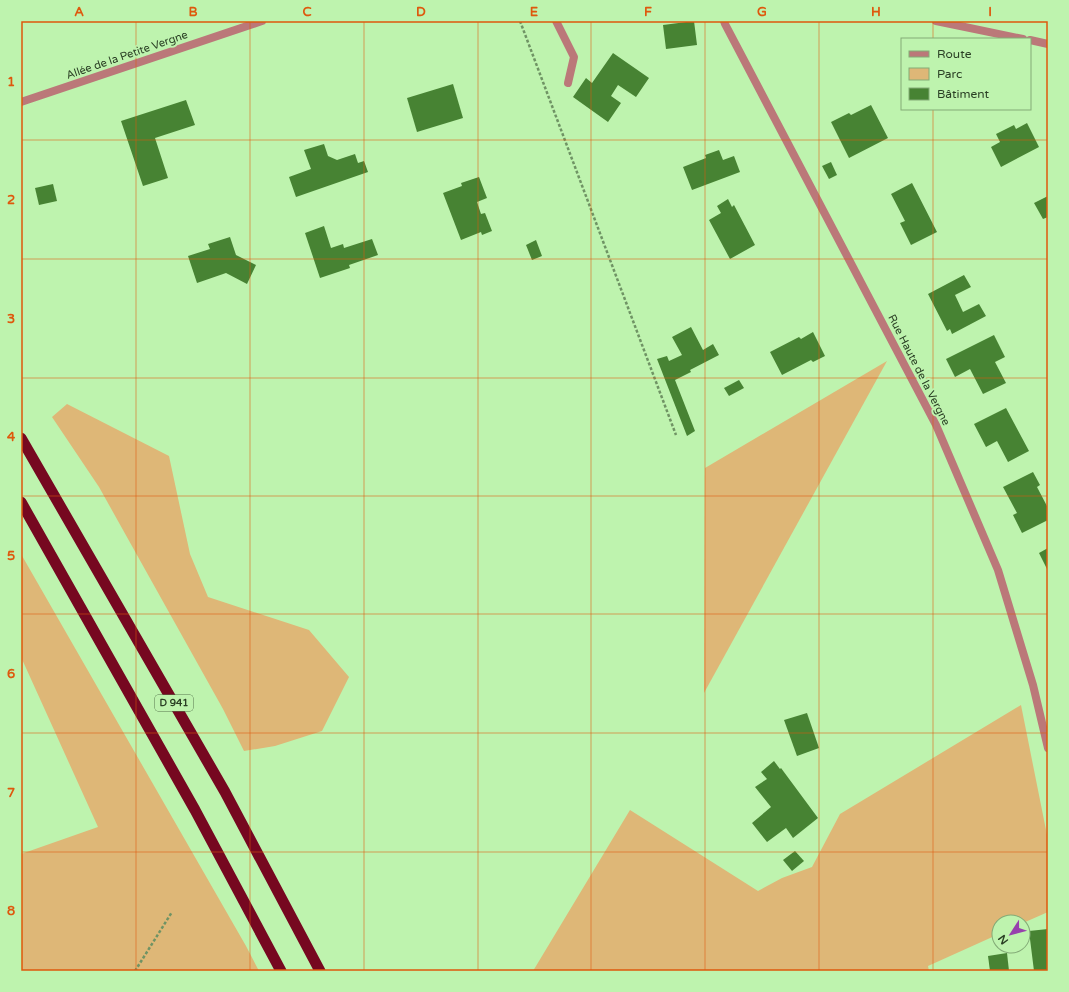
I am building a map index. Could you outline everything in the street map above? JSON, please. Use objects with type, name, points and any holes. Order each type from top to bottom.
[{"type":"highway","name":"D 941","points":[[21,438],[225,792],[320,971]]},
{"type":"highway","name":"D 941","points":[[21,502],[195,810],[281,971]]},
{"type":"street","name":"Allée de la Petite Vergne","points":[[21,102],[262,21]]},
{"type":"street","points":[[556,21],[574,57],[568,83]]},
{"type":"street","name":"Rue Haute de la Vergne","points":[[724,21],[936,425],[998,570],[1033,685],[1048,748]]},
{"type":"street","points":[[936,21],[1018,38]]},
{"type":"street","points":[[1031,40],[1048,44]]},
{"type":"path","points":[[520,21],[676,435]]},
{"type":"path","points":[[135,971],[172,912]]},
{"type":"green space","points":[[887,361],[704,693],[705,468]]},
{"type":"green space","points":[[67,404],[169,456],[190,554],[208,597],[309,630],[349,677],[322,731],[275,746],[244,751],[223,709],[99,487],[52,417]]},
{"type":"green space","points":[[21,554],[259,971],[21,971],[21,854],[98,827],[21,657]]},
{"type":"green space","points":[[1021,705],[1048,840],[1048,912],[1031,919],[1031,914],[991,914],[991,938],[928,966],[929,971],[533,971],[630,810],[758,891],[782,878],[812,867],[840,814]]},
{"type":"building","points":[[694,21],[697,45],[666,49],[663,25]]},
{"type":"building","points":[[613,53],[649,78],[636,97],[618,85],[611,96],[621,103],[608,122],[573,97],[586,78],[592,83]]},
{"type":"building","points":[[453,84],[463,118],[417,132],[407,98]]},
{"type":"building","points":[[186,100],[195,125],[155,138],[168,178],[143,186],[121,121]]},
{"type":"building","points":[[871,105],[888,138],[849,158],[831,122],[849,113],[851,115]]},
{"type":"building","points":[[1027,123],[1039,147],[1001,167],[991,147],[1000,142],[996,134],[1014,125],[1016,129]]},
{"type":"building","points":[[324,144],[328,156],[337,160],[355,154],[358,163],[364,161],[368,172],[296,197],[289,177],[311,169],[304,150]]},
{"type":"building","points":[[719,150],[723,160],[734,156],[740,172],[692,190],[683,167],[706,158],[705,155]]},
{"type":"building","points":[[831,162],[837,175],[829,179],[822,166]]},
{"type":"building","points":[[479,177],[487,198],[477,202],[481,214],[485,213],[492,231],[482,235],[481,232],[461,240],[443,193],[462,186],[461,183]]},
{"type":"building","points":[[912,183],[937,232],[911,245],[900,223],[905,221],[891,194]]},
{"type":"building","points":[[53,184],[57,201],[39,205],[35,188]]},
{"type":"building","points":[[1048,196],[1048,217],[1043,219],[1034,203]]},
{"type":"building","points":[[728,199],[732,207],[734,205],[755,245],[730,259],[709,220],[721,213],[717,206]]},
{"type":"building","points":[[324,226],[331,248],[343,244],[344,248],[372,239],[378,255],[349,265],[350,268],[320,278],[305,233]]},
{"type":"building","points":[[230,237],[236,255],[256,265],[247,284],[226,273],[197,283],[188,256],[210,249],[208,244]]},
{"type":"building","points":[[536,240],[542,256],[532,260],[526,245]]},
{"type":"building","points":[[964,275],[971,287],[955,295],[963,312],[979,304],[986,316],[952,334],[950,329],[947,331],[928,294]]},
{"type":"building","points":[[691,327],[703,350],[713,344],[719,355],[690,370],[691,372],[675,380],[695,431],[687,436],[657,359],[667,356],[669,361],[682,355],[672,337]]},
{"type":"building","points":[[813,332],[825,356],[813,362],[811,360],[782,375],[770,352],[799,337],[801,339]]},
{"type":"building","points":[[994,335],[1005,357],[995,362],[1006,383],[983,394],[970,369],[955,377],[946,359]]},
{"type":"building","points":[[739,380],[744,388],[729,396],[724,388]]},
{"type":"building","points":[[1006,408],[1029,451],[1008,462],[997,441],[986,447],[974,424]]},
{"type":"building","points":[[1033,472],[1040,485],[1037,487],[1048,508],[1048,520],[1022,533],[1013,515],[1017,513],[1003,487]]},
{"type":"building","points":[[1048,548],[1048,571],[1039,553]]},
{"type":"building","points":[[807,713],[819,748],[797,756],[784,720]]},
{"type":"building","points":[[774,761],[780,769],[781,768],[818,818],[793,838],[786,828],[767,842],[752,823],[771,807],[755,787],[767,779],[761,772]]},
{"type":"building","points":[[795,851],[804,861],[792,871],[783,860]]},
{"type":"building","points":[[1048,929],[1048,971],[1034,971],[1031,947],[1031,931]]},
{"type":"building","points":[[1007,954],[1009,971],[990,971],[988,956]]}]
